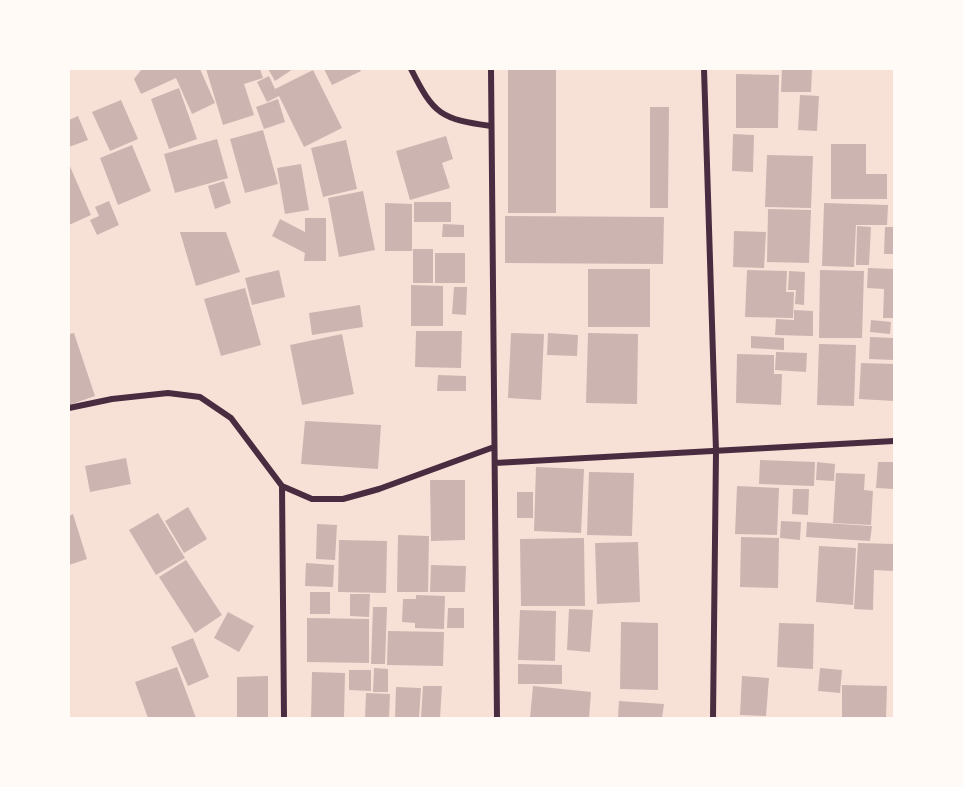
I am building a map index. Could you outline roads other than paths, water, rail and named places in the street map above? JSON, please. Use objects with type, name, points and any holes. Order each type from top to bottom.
[{"type":"street","points":[[411,69],[434,108],[459,121],[491,126]]},
{"type":"street","points":[[490,69],[497,718]]},
{"type":"street","points":[[704,69],[716,451],[712,718]]},
{"type":"street","points":[[69,408],[112,399],[168,393],[200,397],[231,418],[282,486],[312,499],[342,499],[379,489],[494,447]]},
{"type":"street","points":[[495,463],[894,441]]},
{"type":"street","points":[[282,486],[284,718]]}]
